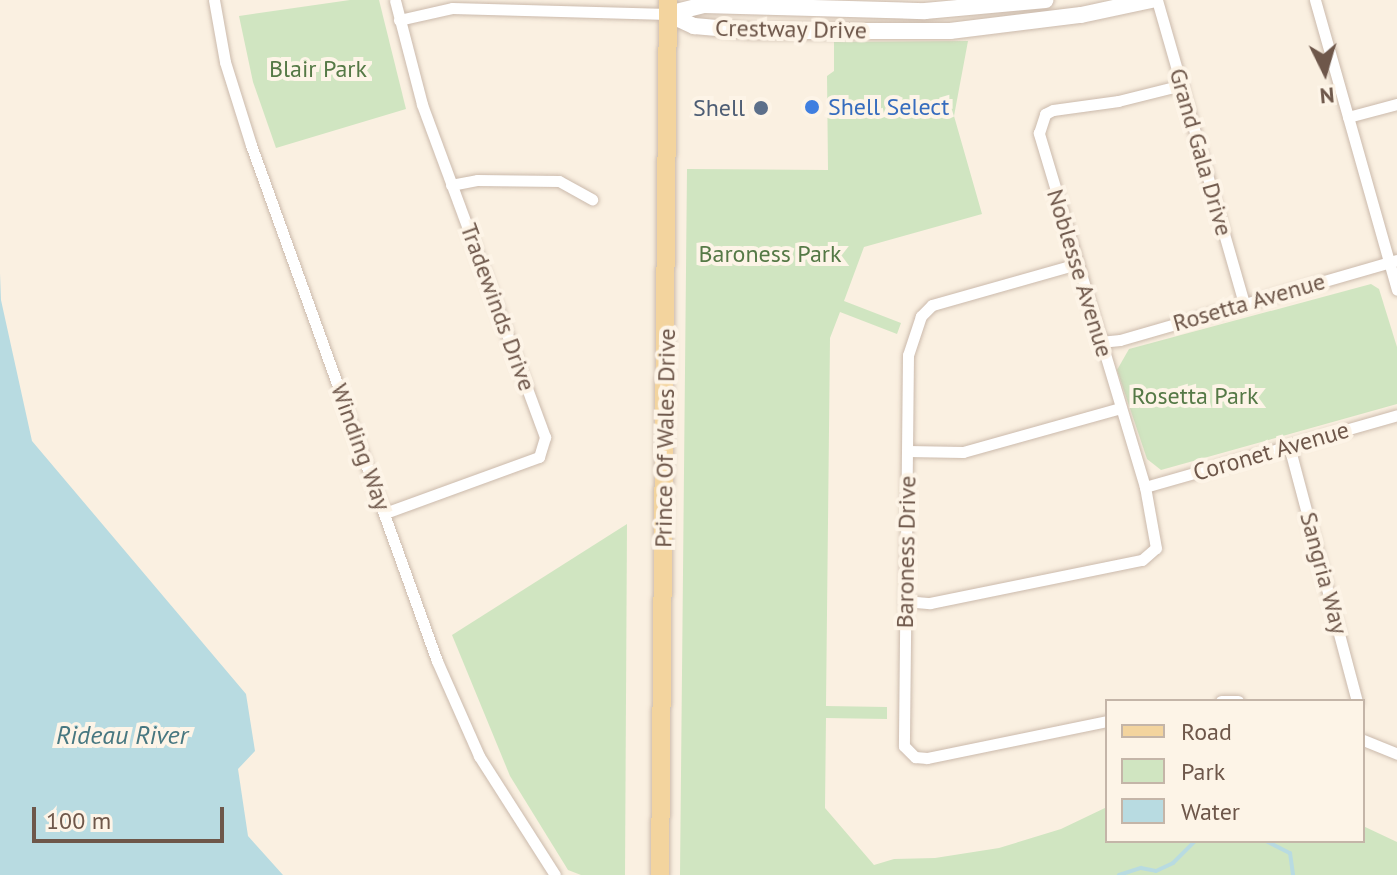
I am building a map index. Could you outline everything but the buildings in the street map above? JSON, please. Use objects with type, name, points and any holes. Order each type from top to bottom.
[{"type":"main road","name":"Prince Of Wales Drive","points":[[660,875],[668,7]]},
{"type":"street","name":"Winding Way","points":[[214,0],[225,62],[251,145],[437,661],[479,756],[555,875]]},
{"type":"street","name":"Tradewinds Drive","points":[[385,513],[539,457],[544,448],[540,423],[422,104],[395,0]]},
{"type":"street","name":"Crestway Drive","points":[[668,7],[704,5],[925,11],[1046,0]]},
{"type":"street","name":"Crestway Drive","points":[[668,7],[694,26],[751,31],[950,31],[1081,15],[1154,0]]},
{"type":"street","name":"Grand Gala Drive","points":[[1154,0],[1182,85],[1244,304]]},
{"type":"street","points":[[1315,0],[1393,261],[1397,290]]},
{"type":"street","points":[[399,20],[452,8],[668,7]]},
{"type":"street","name":"Noblesse Avenue","points":[[905,601],[930,603],[1149,558],[1156,548],[1145,487],[1039,133],[1045,114],[1182,85]]},
{"type":"street","points":[[1348,117],[1397,104]]},
{"type":"street","points":[[451,185],[477,180],[559,181],[592,199]]},
{"type":"street","name":"Rosetta Avenue","points":[[1100,342],[1120,340],[1393,261]]},
{"type":"street","name":"Baroness Drive","points":[[1077,264],[926,308],[908,355],[904,740],[908,753],[927,758],[1105,721]]},
{"type":"street","points":[[907,451],[963,452],[1121,408]]},
{"type":"street","name":"Coronet Avenue","points":[[1145,487],[1397,415]]},
{"type":"street","name":"Sangria Way","points":[[1289,446],[1356,699]]},
{"type":"street","points":[[1365,741],[1397,754]]},
{"type":"green space","name":"Blair Park","points":[[350,0],[379,0],[406,109],[276,148],[253,82],[239,16]]},
{"type":"green space","name":"Baroness Park","points":[[968,41],[954,116],[982,214],[864,247],[844,301],[901,323],[897,334],[840,312],[830,338],[826,706],[887,707],[887,719],[826,718],[825,808],[874,865],[894,859],[935,858],[999,848],[1061,829],[1105,808],[1105,843],[1365,843],[1365,827],[1397,842],[1397,875],[680,875],[687,169],[828,170],[827,76],[834,71],[834,42]]},
{"type":"green space","name":"Rosetta Park","points":[[1371,284],[1379,289],[1397,347],[1397,404],[1161,470],[1147,459],[1117,370],[1129,349]]},
{"type":"green space","points":[[627,524],[625,875],[581,875],[568,870],[510,776],[452,635]]},
{"type":"water","name":"Rideau River","points":[[0,273],[1,300],[32,441],[246,694],[255,751],[238,769],[248,836],[283,875],[0,875]]},
{"type":"waterway","points":[[1119,875],[1141,868],[1156,871],[1173,863],[1193,843]]},
{"type":"waterway","points":[[1270,843],[1290,853],[1293,875]]},
{"type":"place","name":"Shell Select","points":[[812,107]]},
{"type":"place","name":"Shell","points":[[761,108]]}]
